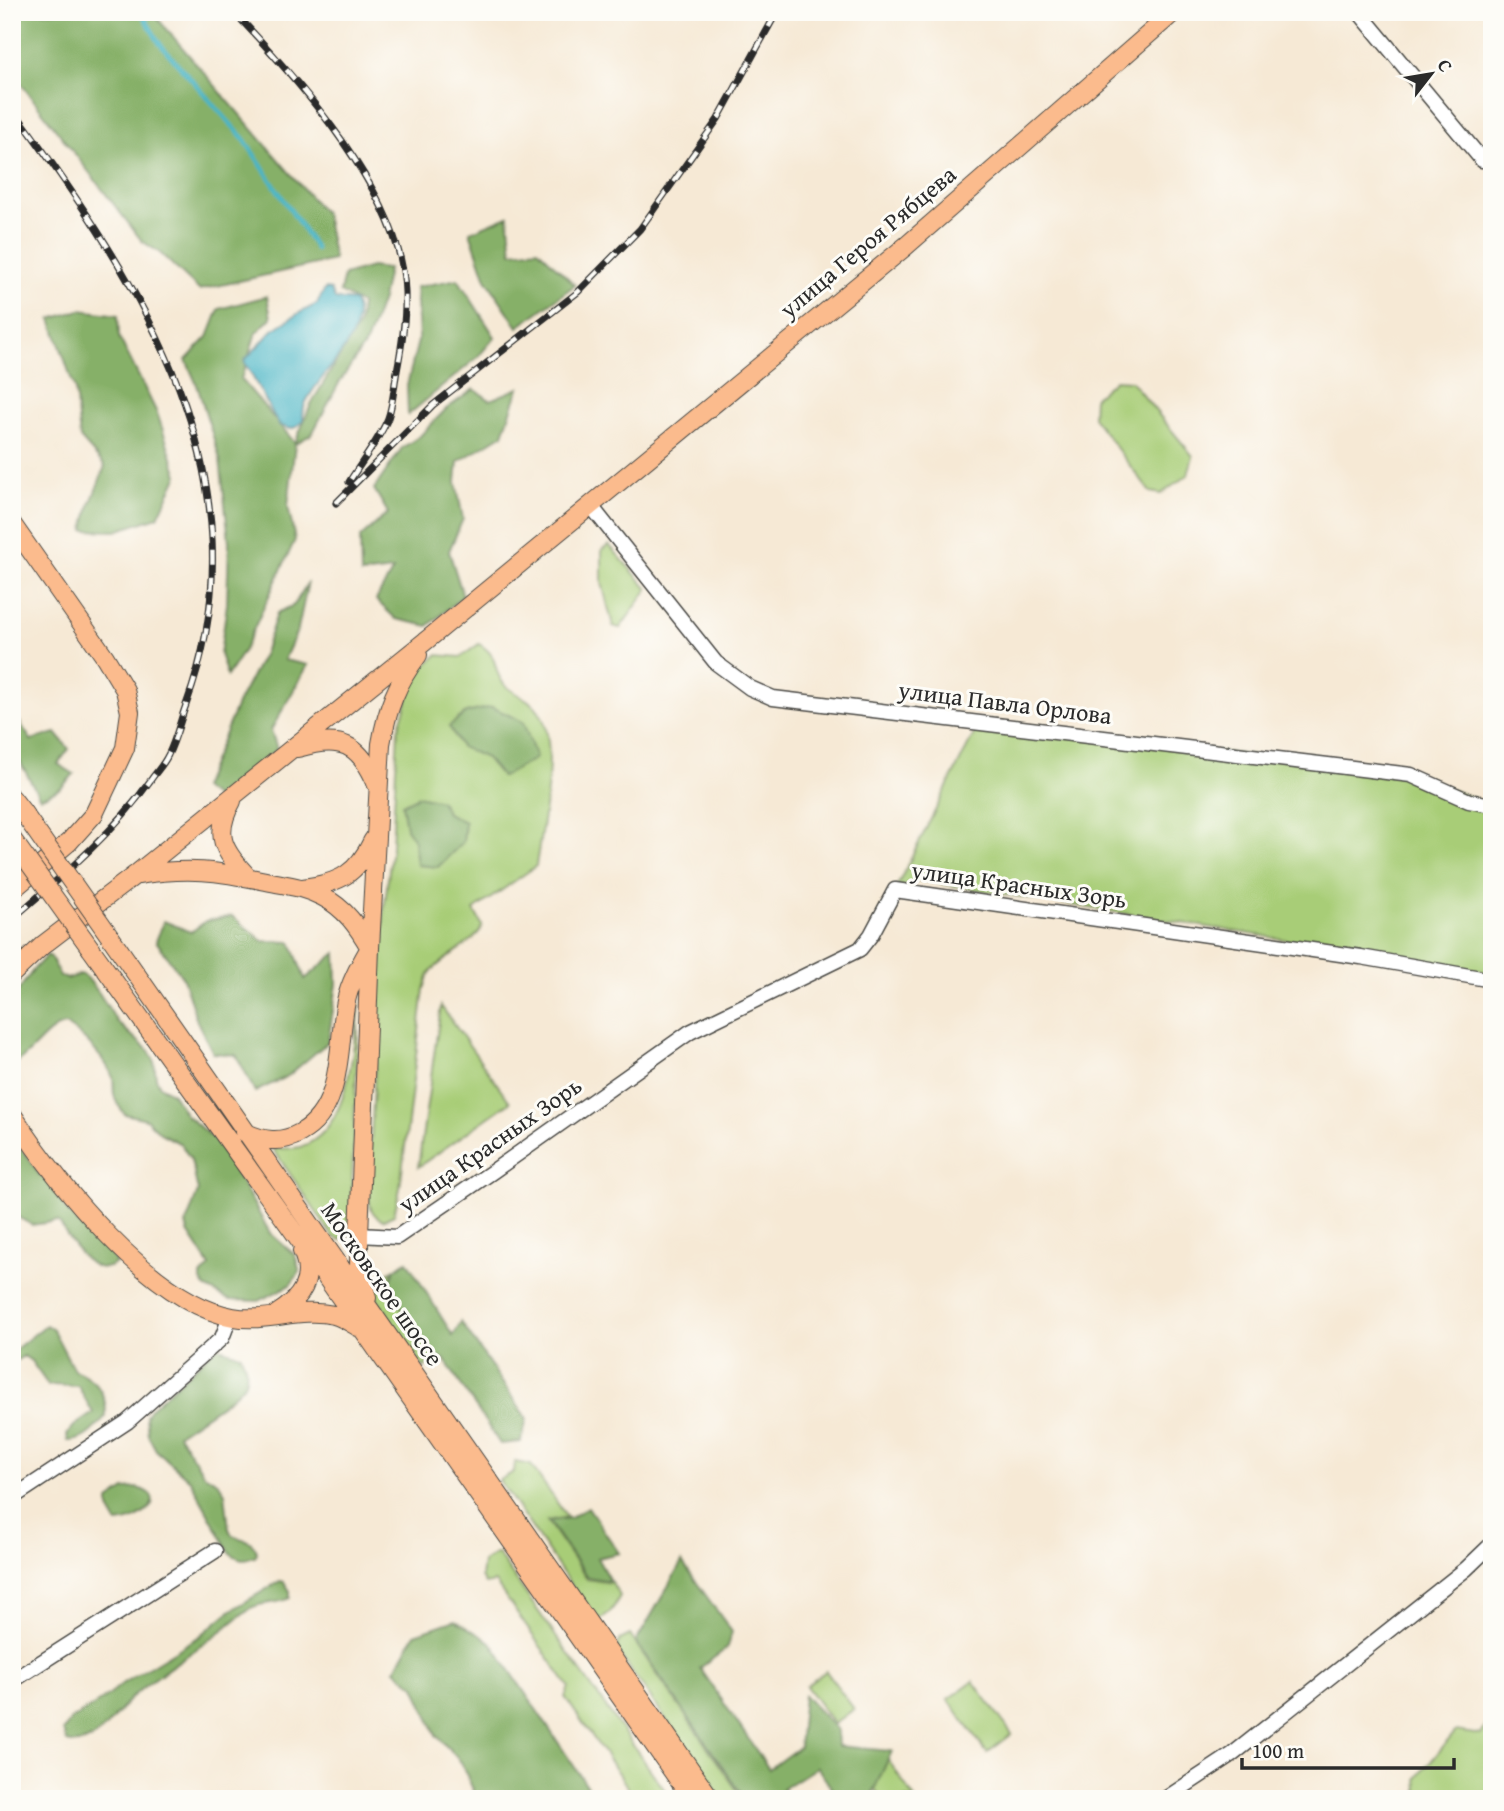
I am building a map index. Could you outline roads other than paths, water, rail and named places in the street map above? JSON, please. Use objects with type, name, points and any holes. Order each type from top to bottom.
[{"type":"main road","name":"улица Героя Рябцева","points":[[433,635],[906,246],[1174,12]]},
{"type":"main road","points":[[12,524],[105,657],[125,690],[130,712],[125,748],[94,814],[69,842],[12,890]]},
{"type":"main road","points":[[12,974],[43,945],[135,875],[433,635]]},
{"type":"main road","points":[[12,1114],[49,1167],[128,1254],[198,1307],[230,1317],[252,1320],[309,1312],[368,1323],[359,1264],[359,1235],[381,744],[386,713],[404,674],[433,635]]},
{"type":"main road","points":[[288,751],[320,741],[343,744],[360,754],[369,766],[379,791]]},
{"type":"main road","points":[[236,794],[225,814],[221,830],[224,845],[233,862],[249,878]]},
{"type":"main road","name":"Московское шоссе","points":[[17,805],[244,1132],[368,1323],[692,1799]]},
{"type":"main road","points":[[303,888],[324,885],[354,870],[365,858],[376,835]]},
{"type":"main road","name":"Московское шоссе","points":[[12,839],[292,1230],[368,1323],[711,1799]]},
{"type":"main road","points":[[135,875],[173,869],[199,869],[303,888],[325,897],[341,910],[356,925],[370,948]]},
{"type":"main road","points":[[244,1132],[262,1140],[280,1141],[308,1129],[318,1118],[330,1096],[337,1069],[346,999],[370,948]]},
{"type":"main road","points":[[271,1318],[291,1305],[302,1292],[308,1278],[306,1261],[292,1230]]},
{"type":"street","points":[[1359,12],[1487,156]]},
{"type":"street","name":"улица Павла Орлова","points":[[591,506],[716,663],[750,688],[773,698],[1411,775],[1469,801],[1492,805]]},
{"type":"street","name":"улица Красных Зорь","points":[[359,1235],[397,1237],[690,1032],[860,948],[871,935],[895,890],[1361,957],[1492,980]]},
{"type":"street","points":[[12,1497],[127,1422],[222,1338],[230,1317]]},
{"type":"street","points":[[1165,1799],[1244,1745],[1466,1569],[1492,1544]]},
{"type":"street","points":[[12,1681],[215,1551]]},
{"type":"water","points":[[325,289],[331,290],[335,299],[354,301],[357,314],[355,328],[340,355],[311,393],[304,406],[303,421],[290,429],[279,425],[244,361],[273,330],[317,304]]},
{"type":"waterway","points":[[141,12],[160,44],[244,139],[316,249]]},
{"type":"railway","points":[[234,12],[287,71],[342,141],[367,179],[386,217],[400,255],[405,312],[391,407],[380,433],[349,482]]},
{"type":"railway","points":[[336,503],[433,405],[578,292],[640,229],[718,119],[777,12]]},
{"type":"railway","points":[[12,108],[106,244],[146,315],[179,388],[202,463],[212,541],[208,622],[186,705],[166,758],[135,801],[103,837],[12,919]]}]
